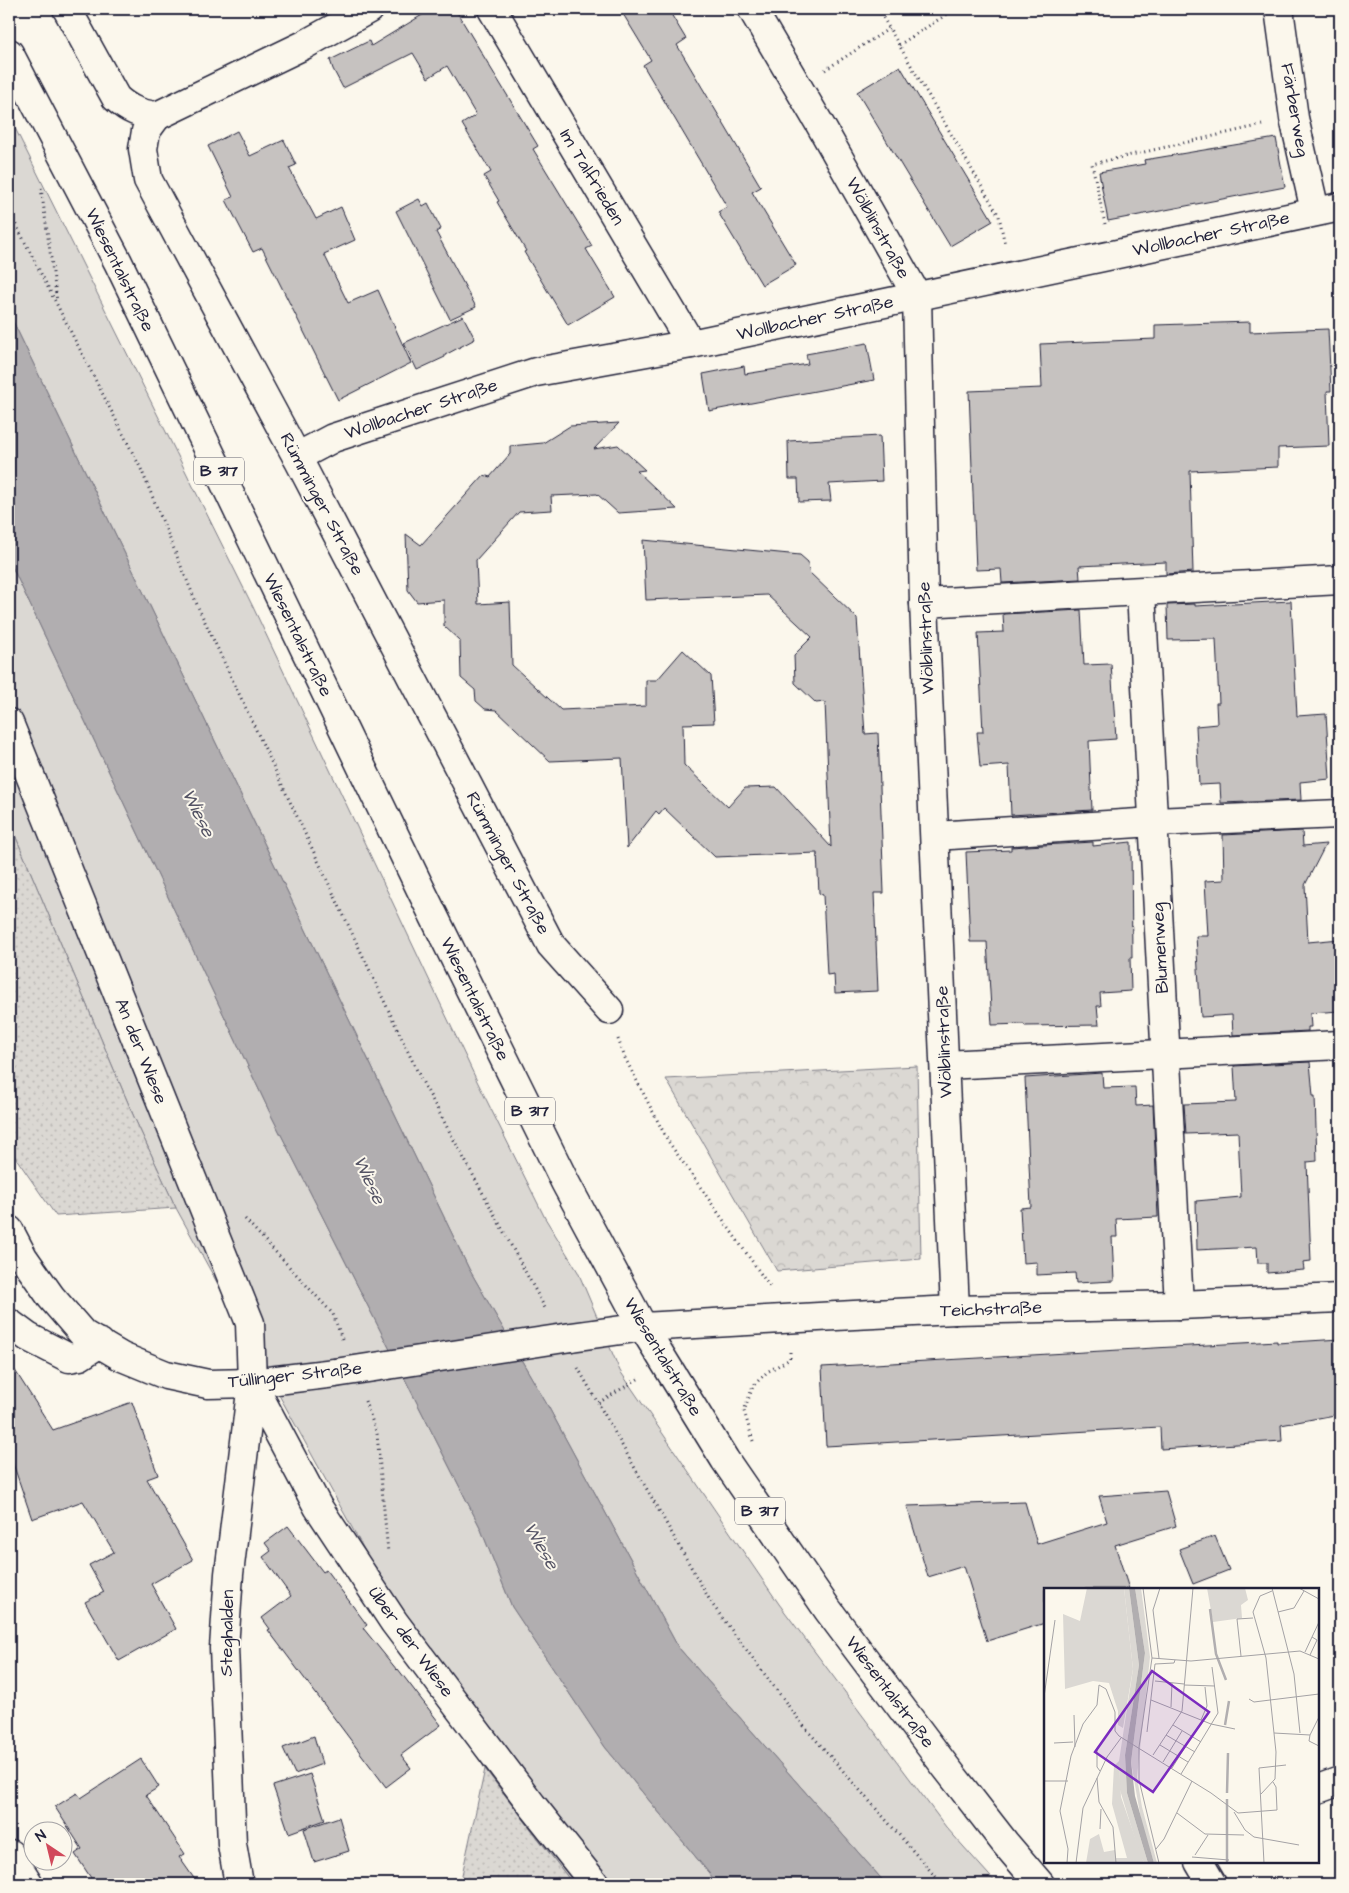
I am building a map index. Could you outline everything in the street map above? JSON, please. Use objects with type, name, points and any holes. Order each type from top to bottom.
[{"type":"street","points":[[67,9],[116,98],[126,107],[140,114],[157,116],[304,45],[369,9]]},
{"type":"street","name":"Im Talfrieden","points":[[492,9],[691,344]]},
{"type":"street","name":"Wölblinstraße","points":[[752,9],[917,296],[924,603],[955,1310]]},
{"type":"street","name":"Färberweg","points":[[1279,9],[1294,118],[1328,209]]},
{"type":"street","name":"Wiesentalstraße","points":[[9,53],[118,262],[560,1173],[642,1327],[725,1460],[828,1610],[939,1758],[1005,1843],[1040,1884]]},
{"type":"street","name":"Rümminger Straße","points":[[157,116],[146,131],[143,149],[148,180],[298,457],[551,945],[609,1010]]},
{"type":"street","name":"Wollbacher Straße","points":[[298,457],[332,438],[536,372],[691,344],[1328,209]]},
{"type":"street","points":[[924,603],[1340,580]]},
{"type":"street","name":"Blumenweg","points":[[1141,592],[1179,1305]]},
{"type":"street","name":"An der Wiese","points":[[9,723],[250,1323],[252,1382]]},
{"type":"street","points":[[935,836],[1154,822],[1340,814]]},
{"type":"street","points":[[945,1065],[1340,1045]]},
{"type":"street","name":"Tüllinger Straße","points":[[9,1230],[23,1257],[51,1297],[83,1334],[122,1357],[166,1375],[208,1384],[252,1382],[573,1348],[642,1327]]},
{"type":"street","name":"Teichstraße","points":[[642,1327],[955,1310],[1179,1305],[1340,1298]]},
{"type":"street","points":[[9,1323],[28,1337],[69,1358],[80,1356],[100,1344]]},
{"type":"street","name":"Steghalden","points":[[239,1884],[232,1844],[224,1648],[229,1574],[252,1382]]},
{"type":"street","name":"Über der Wiese","points":[[252,1382],[318,1507],[394,1622],[532,1805],[595,1884]]},
{"type":"street","points":[[1319,1789],[1340,1781]]},
{"type":"street","points":[[10,1854],[29,1884]]},
{"type":"street","points":[[1201,1863],[1212,1884]]},
{"type":"path","points":[[878,9],[1000,216],[1010,277]]},
{"type":"path","points":[[899,45],[955,9]]},
{"type":"path","points":[[798,87],[890,28]]},
{"type":"path","points":[[1112,256],[1092,164],[1294,118]]},
{"type":"path","points":[[41,187],[58,304]]},
{"type":"path","points":[[9,211],[141,469],[198,607],[420,1079],[550,1316]]},
{"type":"path","points":[[609,1010],[625,1058],[668,1141],[791,1318]]},
{"type":"path","points":[[573,1348],[598,1403],[712,1604],[802,1724],[942,1884]]},
{"type":"path","points":[[598,1403],[664,1363]]},
{"type":"green space","points":[[9,116],[253,607],[477,1081],[545,1218],[578,1272],[620,1371],[779,1604],[946,1827],[997,1884],[886,1884],[678,1647],[549,1408],[469,1269],[9,313]]},
{"type":"green space","points":[[9,560],[271,1115],[480,1527],[512,1607],[605,1747],[718,1884],[573,1884],[485,1769],[176,1208],[134,1117],[9,821]]},
{"type":"green space","points":[[9,821],[134,1117],[176,1208],[56,1216],[9,1148]]},
{"type":"green space","points":[[917,1066],[921,1259],[777,1271],[666,1079]]},
{"type":"green space","points":[[485,1769],[573,1884],[460,1884]]},
{"type":"water","name":"Wiese","points":[[9,313],[469,1269],[549,1408],[678,1647],[886,1884],[718,1884],[605,1747],[512,1607],[480,1527],[271,1115],[9,560]]},
{"type":"building","points":[[432,9],[455,9],[538,146],[533,149],[592,246],[586,249],[615,297],[568,325],[524,252],[526,251],[484,176],[491,172],[462,124],[476,115],[447,66],[428,78],[413,53],[343,88],[333,69],[330,60],[369,41],[371,46]]},
{"type":"building","points":[[620,9],[668,9],[686,39],[677,45],[761,187],[752,192],[796,265],[762,285],[718,212],[727,207],[643,65],[651,60]]},
{"type":"building","points":[[900,66],[993,221],[950,246],[857,92]]},
{"type":"building","points":[[237,131],[250,156],[284,140],[296,165],[289,168],[316,219],[341,207],[355,240],[324,254],[348,303],[378,290],[411,363],[338,400],[262,248],[253,252],[226,200],[233,197],[208,146]]},
{"type":"building","points":[[1276,138],[1285,187],[1108,221],[1099,172],[1145,164],[1144,160]]},
{"type":"building","points":[[419,199],[423,206],[428,203],[441,229],[436,232],[476,307],[450,319],[396,211]]},
{"type":"building","points":[[463,316],[475,339],[445,355],[445,357],[417,370],[404,343]]},
{"type":"building","points":[[1250,322],[1250,332],[1328,329],[1331,391],[1327,391],[1329,446],[1278,448],[1278,467],[1190,471],[1193,572],[1166,574],[1166,562],[1079,566],[1080,579],[1002,583],[1001,569],[976,570],[969,391],[1042,388],[1040,344],[1155,339],[1155,325]]},
{"type":"building","points":[[867,343],[874,380],[709,411],[703,374],[744,366],[745,374],[808,364],[806,354]]},
{"type":"building","points":[[619,423],[594,449],[618,445],[645,470],[637,471],[677,509],[618,513],[597,494],[551,496],[552,510],[519,512],[476,560],[478,604],[510,602],[512,665],[561,710],[646,706],[646,680],[657,680],[683,650],[711,676],[714,723],[683,724],[684,765],[728,807],[745,788],[776,787],[831,847],[825,702],[816,703],[795,683],[794,655],[812,637],[767,595],[646,600],[643,540],[800,555],[808,562],[809,572],[857,618],[865,734],[878,733],[884,893],[874,893],[878,991],[835,993],[834,974],[827,975],[823,895],[819,893],[817,853],[715,857],[664,808],[659,814],[656,811],[627,848],[622,758],[550,761],[496,710],[485,709],[476,701],[475,690],[461,678],[460,641],[444,626],[444,600],[417,602],[408,590],[406,534],[421,545],[484,475],[490,477],[510,454],[510,446],[543,443],[570,426]]},
{"type":"building","points":[[880,436],[882,481],[829,484],[831,501],[799,502],[798,479],[789,479],[788,441]]},
{"type":"building","points":[[1291,601],[1297,716],[1326,714],[1330,779],[1300,782],[1301,800],[1221,803],[1220,784],[1199,785],[1196,726],[1217,724],[1216,703],[1219,703],[1216,639],[1168,640],[1167,605],[1195,604],[1195,606]]},
{"type":"building","points":[[1081,610],[1084,665],[1111,664],[1116,739],[1089,741],[1092,810],[1011,815],[1009,765],[980,767],[977,732],[983,732],[978,633],[1004,632],[1003,614]]},
{"type":"building","points":[[1302,831],[1303,846],[1326,844],[1305,885],[1308,942],[1340,939],[1340,1011],[1310,1013],[1311,1027],[1308,1027],[1308,1031],[1233,1035],[1232,1015],[1201,1017],[1196,936],[1208,936],[1205,881],[1224,880],[1223,835]]},
{"type":"building","points":[[1093,842],[1093,846],[1131,842],[1131,991],[1100,993],[1101,1006],[1097,1006],[1099,1025],[992,1025],[987,942],[970,942],[966,852],[1011,850],[1011,847]]},
{"type":"building","points":[[1310,1062],[1313,1096],[1315,1096],[1317,1161],[1307,1162],[1311,1261],[1303,1262],[1304,1270],[1267,1273],[1267,1263],[1258,1263],[1257,1247],[1197,1250],[1196,1201],[1241,1197],[1238,1132],[1186,1134],[1184,1104],[1236,1102],[1234,1066]]},
{"type":"building","points":[[1102,1073],[1103,1088],[1135,1087],[1136,1106],[1153,1105],[1158,1217],[1116,1219],[1117,1237],[1112,1237],[1114,1281],[1076,1283],[1075,1273],[1037,1275],[1037,1262],[1023,1263],[1020,1208],[1031,1207],[1025,1078]]},
{"type":"building","points":[[1340,1339],[1340,1414],[1281,1425],[1282,1441],[1161,1449],[1160,1427],[826,1446],[822,1367]]},
{"type":"building","points":[[9,1361],[53,1430],[132,1402],[158,1475],[147,1479],[193,1560],[151,1584],[176,1629],[119,1661],[85,1602],[104,1592],[89,1565],[114,1552],[83,1501],[32,1519],[9,1452]]},
{"type":"building","points":[[1166,1491],[1176,1526],[1115,1545],[1129,1588],[1044,1588],[1044,1623],[987,1641],[964,1566],[928,1577],[907,1506],[1025,1502],[1037,1544],[1107,1522],[1099,1496]]},
{"type":"building","points":[[288,1526],[323,1572],[326,1570],[367,1625],[363,1628],[398,1669],[441,1725],[401,1755],[411,1768],[386,1787],[268,1630],[270,1629],[262,1618],[291,1596],[263,1557],[271,1551],[265,1543]]},
{"type":"building","points":[[1215,1536],[1229,1570],[1193,1584],[1179,1549]]},
{"type":"building","points":[[314,1736],[322,1764],[295,1774],[283,1748]]},
{"type":"building","points":[[141,1759],[159,1787],[146,1795],[185,1854],[179,1857],[198,1884],[95,1884],[75,1854],[82,1849],[72,1833],[72,1820],[63,1820],[55,1807],[77,1793],[81,1798]]},
{"type":"building","points":[[310,1774],[325,1820],[289,1833],[273,1786]]},
{"type":"building","points":[[339,1817],[349,1851],[314,1862],[304,1829]]}]
